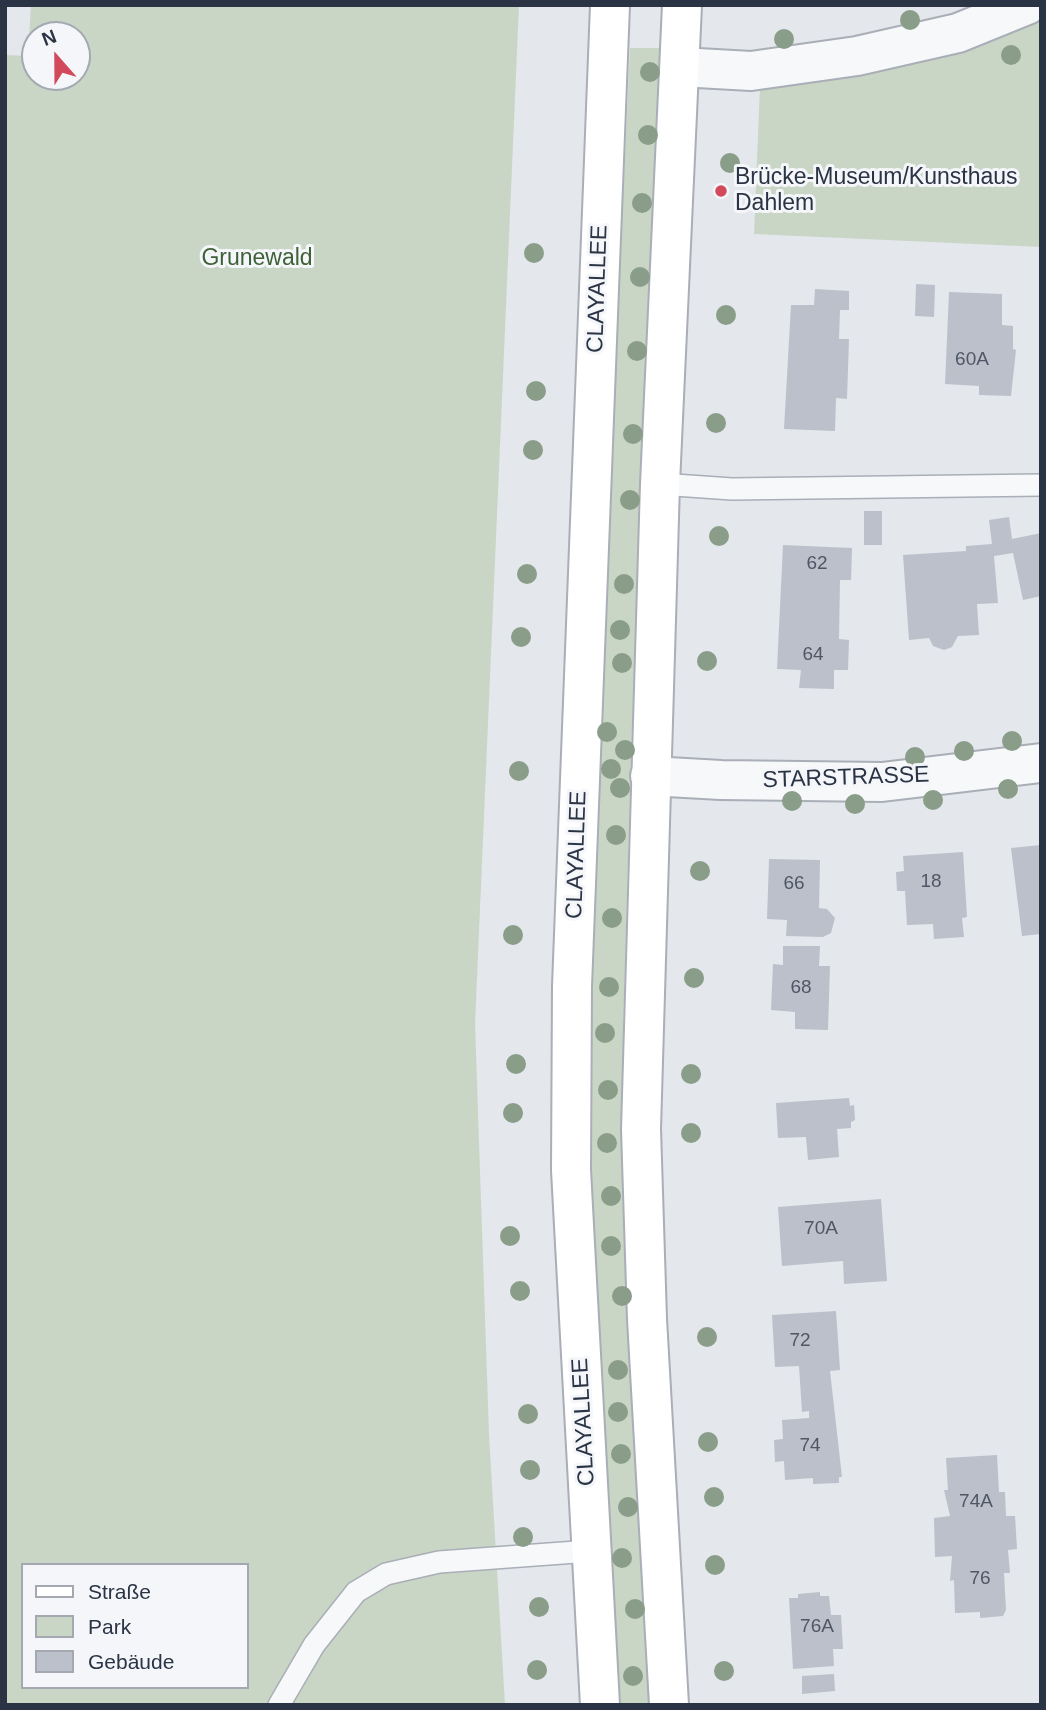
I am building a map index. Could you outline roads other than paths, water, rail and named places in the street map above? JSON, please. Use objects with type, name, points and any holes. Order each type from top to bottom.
[{"type":"main road","name":"CLAYALLEE","points":[[600,1705],[571,1170],[572,986],[610,5]]},
{"type":"main road","points":[[669,1705],[647,1319],[641,1129],[660,484],[682,5]]},
{"type":"street","points":[[680,67],[751,71],[858,56],[958,33],[1027,5]]},
{"type":"street","name":"STARSTRASSE","points":[[650,776],[882,782],[1041,763]]},
{"type":"lane","points":[[660,484],[732,488],[1041,485]]},
{"type":"lane","points":[[279,1705],[314,1645],[356,1592],[386,1574],[439,1562],[590,1551]]},
{"type":"place","name":"Brücke-Museum/Kunsthaus Dahlem","points":[[721,191]]},
{"type":"park label","name":"Grunewald","points":[[257,259]]}]
